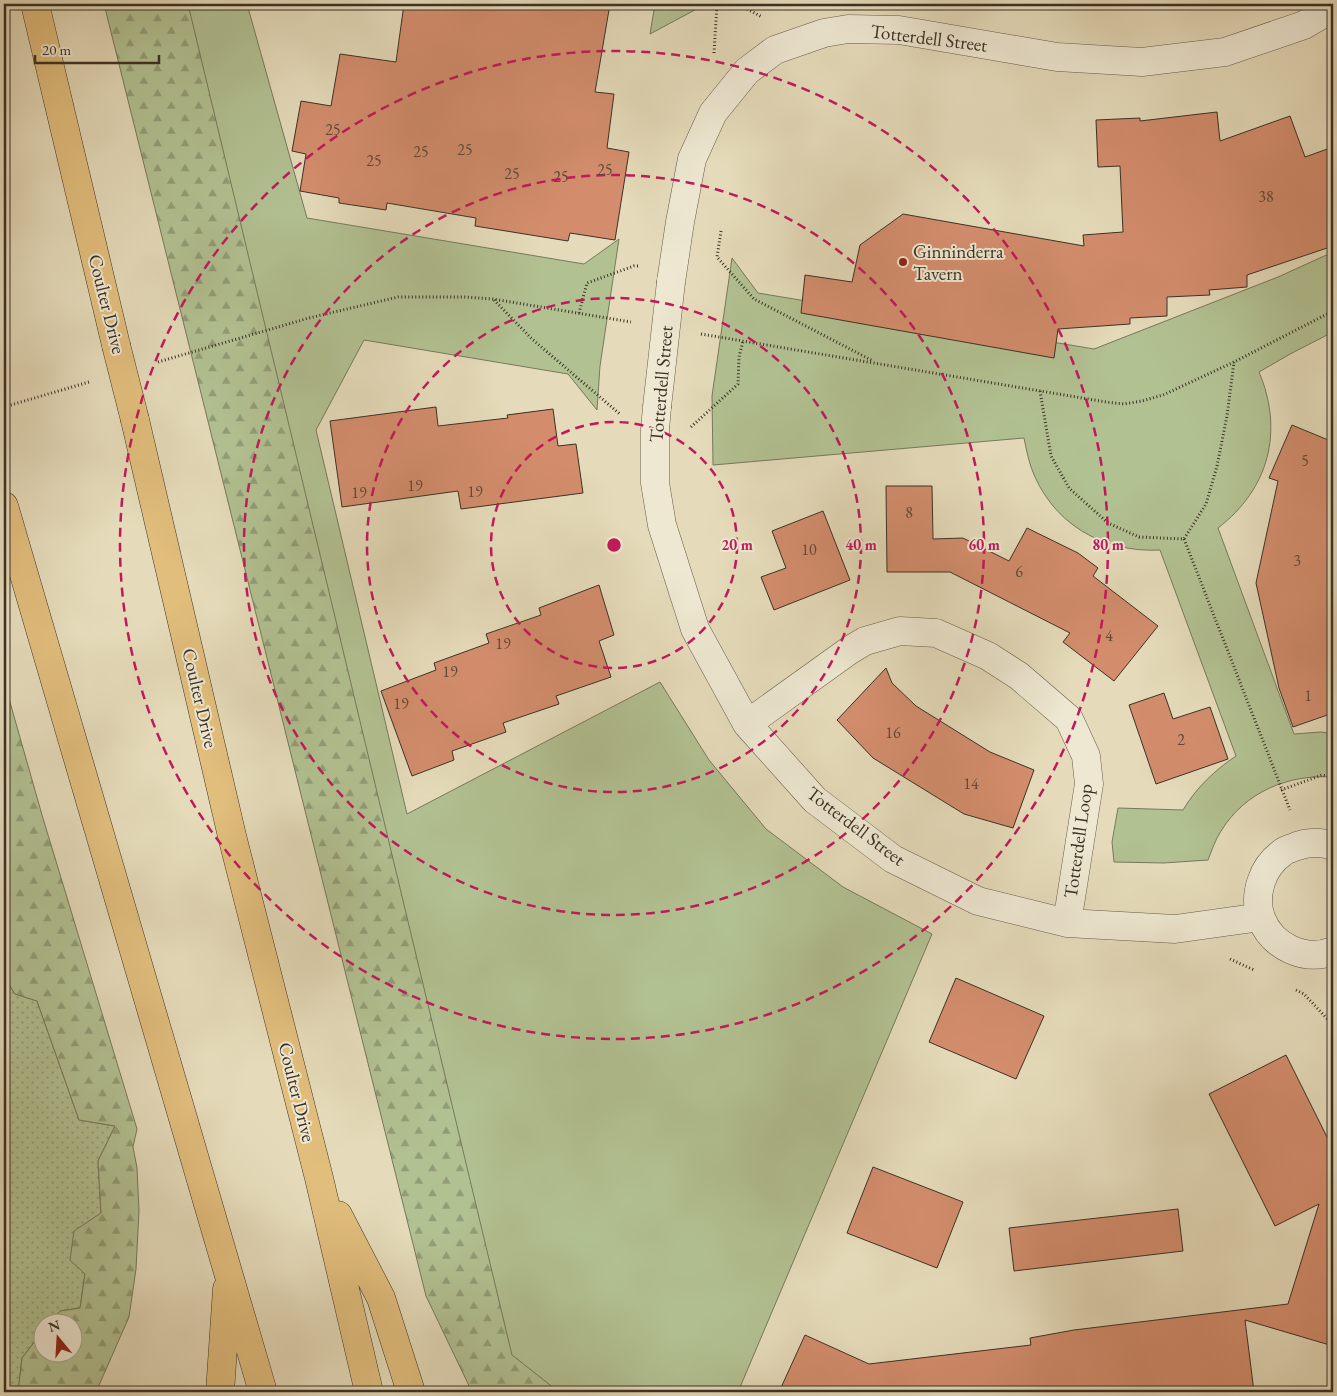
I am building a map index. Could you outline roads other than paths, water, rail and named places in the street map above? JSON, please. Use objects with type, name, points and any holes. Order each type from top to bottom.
[{"type":"main road","name":"Coulter Drive","points":[[35,4],[232,836],[319,1178],[369,1392]]},
{"type":"main road","points":[[4,506],[263,1392]]},
{"type":"main road","points":[[319,1178],[381,1298],[411,1392]]},
{"type":"main road","points":[[220,1392],[228,1270]]},
{"type":"street","name":"Totterdell Street","points":[[1261,917],[1175,929],[1066,923],[978,901],[893,859],[815,800],[747,724],[695,629],[662,524],[655,483],[656,419],[671,282],[692,159],[713,113],[747,71],[775,50],[824,33],[848,29],[899,30],[1057,57],[1142,62],[1225,52],[1304,25],[1333,8]]},
{"type":"street","name":"Totterdell Loop","points":[[747,724],[865,640],[900,631],[936,633],[988,656],[1019,676],[1069,718],[1086,756],[1089,784],[1066,923]]},
{"type":"street","points":[[1333,846],[1323,842],[1304,843],[1282,852],[1266,870],[1258,893],[1261,917],[1268,932],[1280,944],[1294,952],[1311,955],[1328,954],[1333,951]]},
{"type":"place","name":"Ginninderra Tavern","points":[[903,262]]}]
